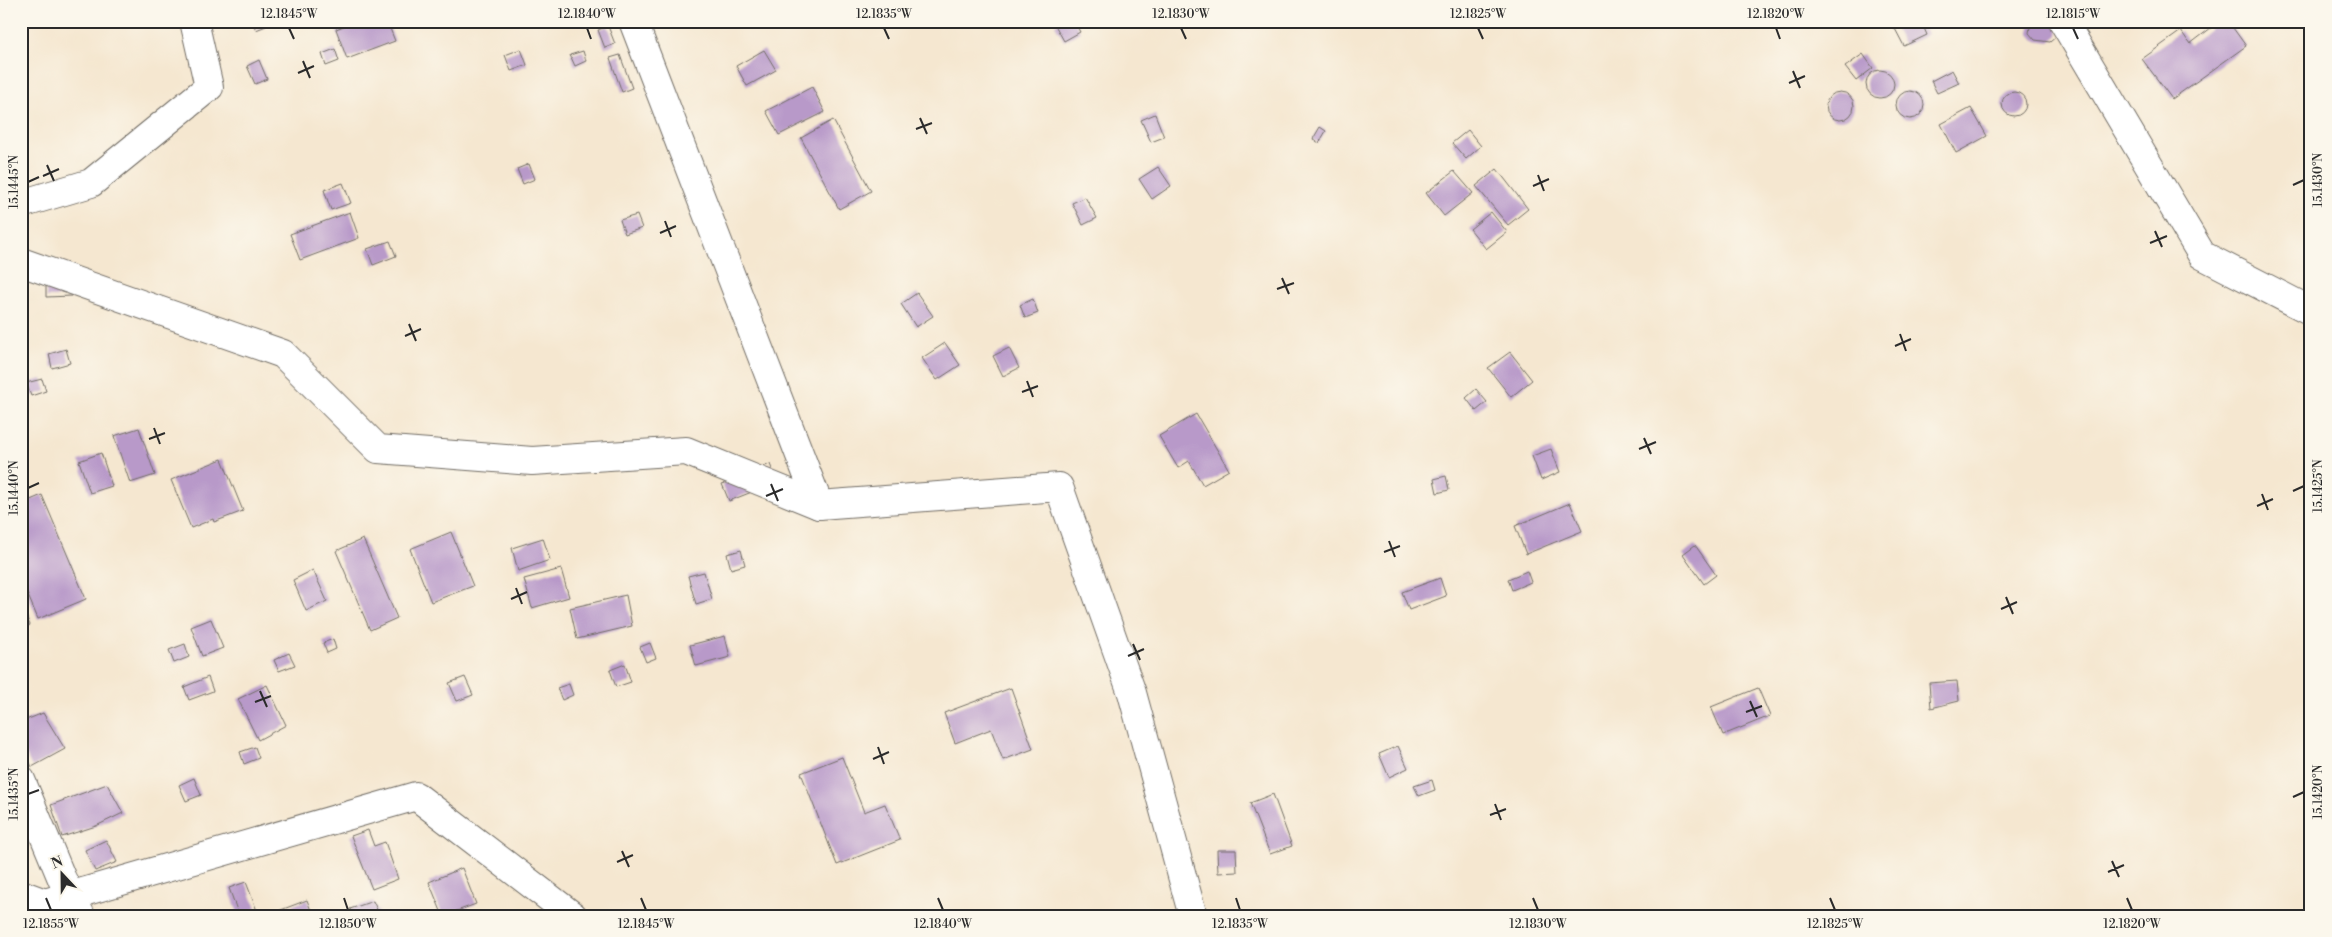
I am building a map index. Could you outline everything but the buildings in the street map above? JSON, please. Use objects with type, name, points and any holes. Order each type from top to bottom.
[{"type":"street","points":[[21,204],[91,183],[209,87],[194,21]]},
{"type":"street","points":[[633,21],[819,505]]},
{"type":"street","points":[[2063,21],[2202,255],[2311,311]]},
{"type":"street","points":[[21,262],[283,354],[378,449],[532,461],[686,451],[819,505],[1059,487],[1132,693],[1194,916]]},
{"type":"street","points":[[21,780],[76,906]]},
{"type":"street","points":[[21,894],[45,903],[76,906],[416,796],[573,916]]}]
